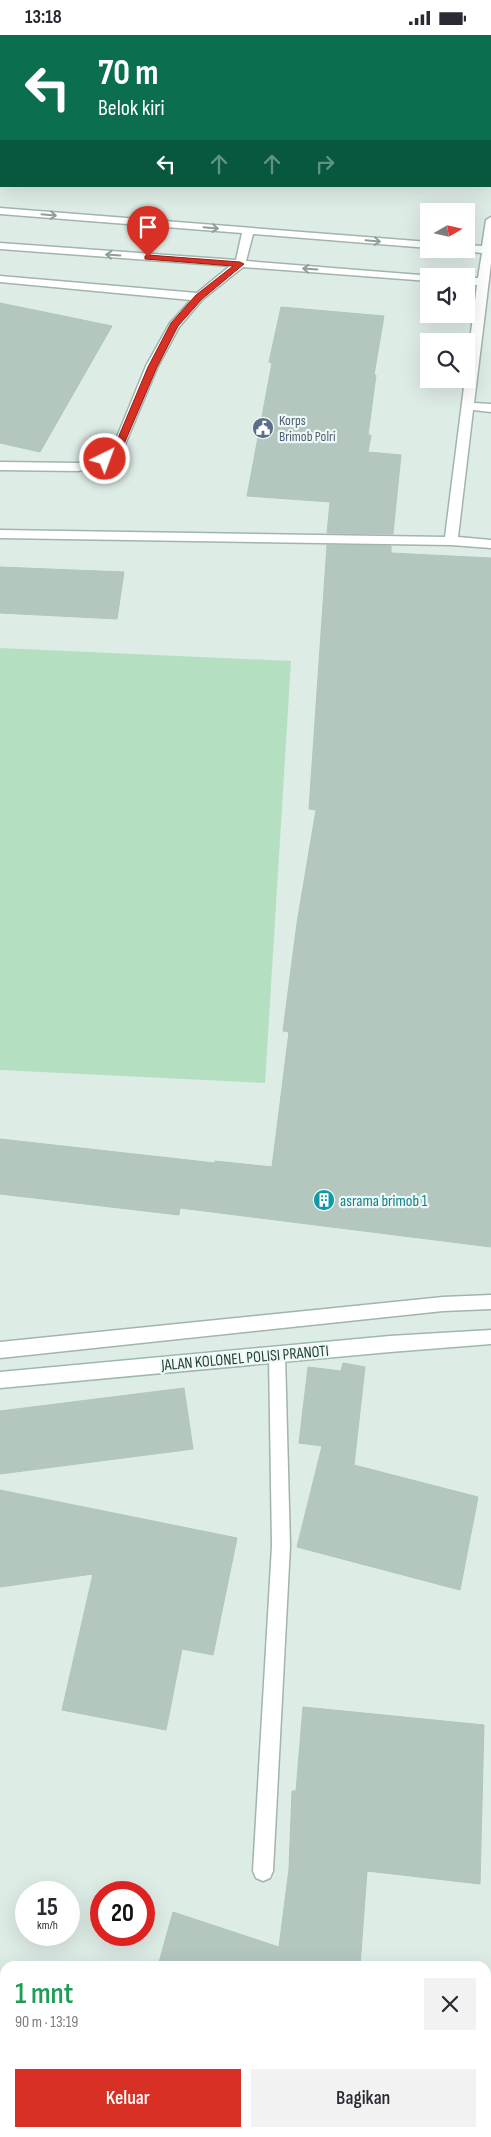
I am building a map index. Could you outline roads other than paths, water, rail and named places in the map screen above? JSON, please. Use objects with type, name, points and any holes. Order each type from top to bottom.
[{"type":"street","points":[[0,211],[420,244]]},
{"type":"street","points":[[451,541],[491,220]]},
{"type":"street","points":[[0,466],[78,467],[97,463],[117,451],[152,367],[174,325],[199,297],[240,264],[248,231]]},
{"type":"street","points":[[0,246],[420,277]]},
{"type":"street","points":[[475,249],[487,250]]},
{"type":"street","points":[[0,279],[199,297]]},
{"type":"street","points":[[475,282],[483,282]]},
{"type":"street","points":[[468,406],[491,408]]},
{"type":"street","points":[[0,534],[451,541],[491,544]]},
{"type":"street","points":[[0,1350],[433,1305],[491,1302]]},
{"type":"street","name":"JALAN KOLONEL POLISI PRANOTI","points":[[0,1380],[491,1337]]},
{"type":"street","points":[[263,1871],[280,1546],[277,1355]]},
{"type":"place","name":"Korps Brimob Polri","points":[[263,428]]},
{"type":"place","name":"asrama brimob 1","points":[[324,1200]]}]
